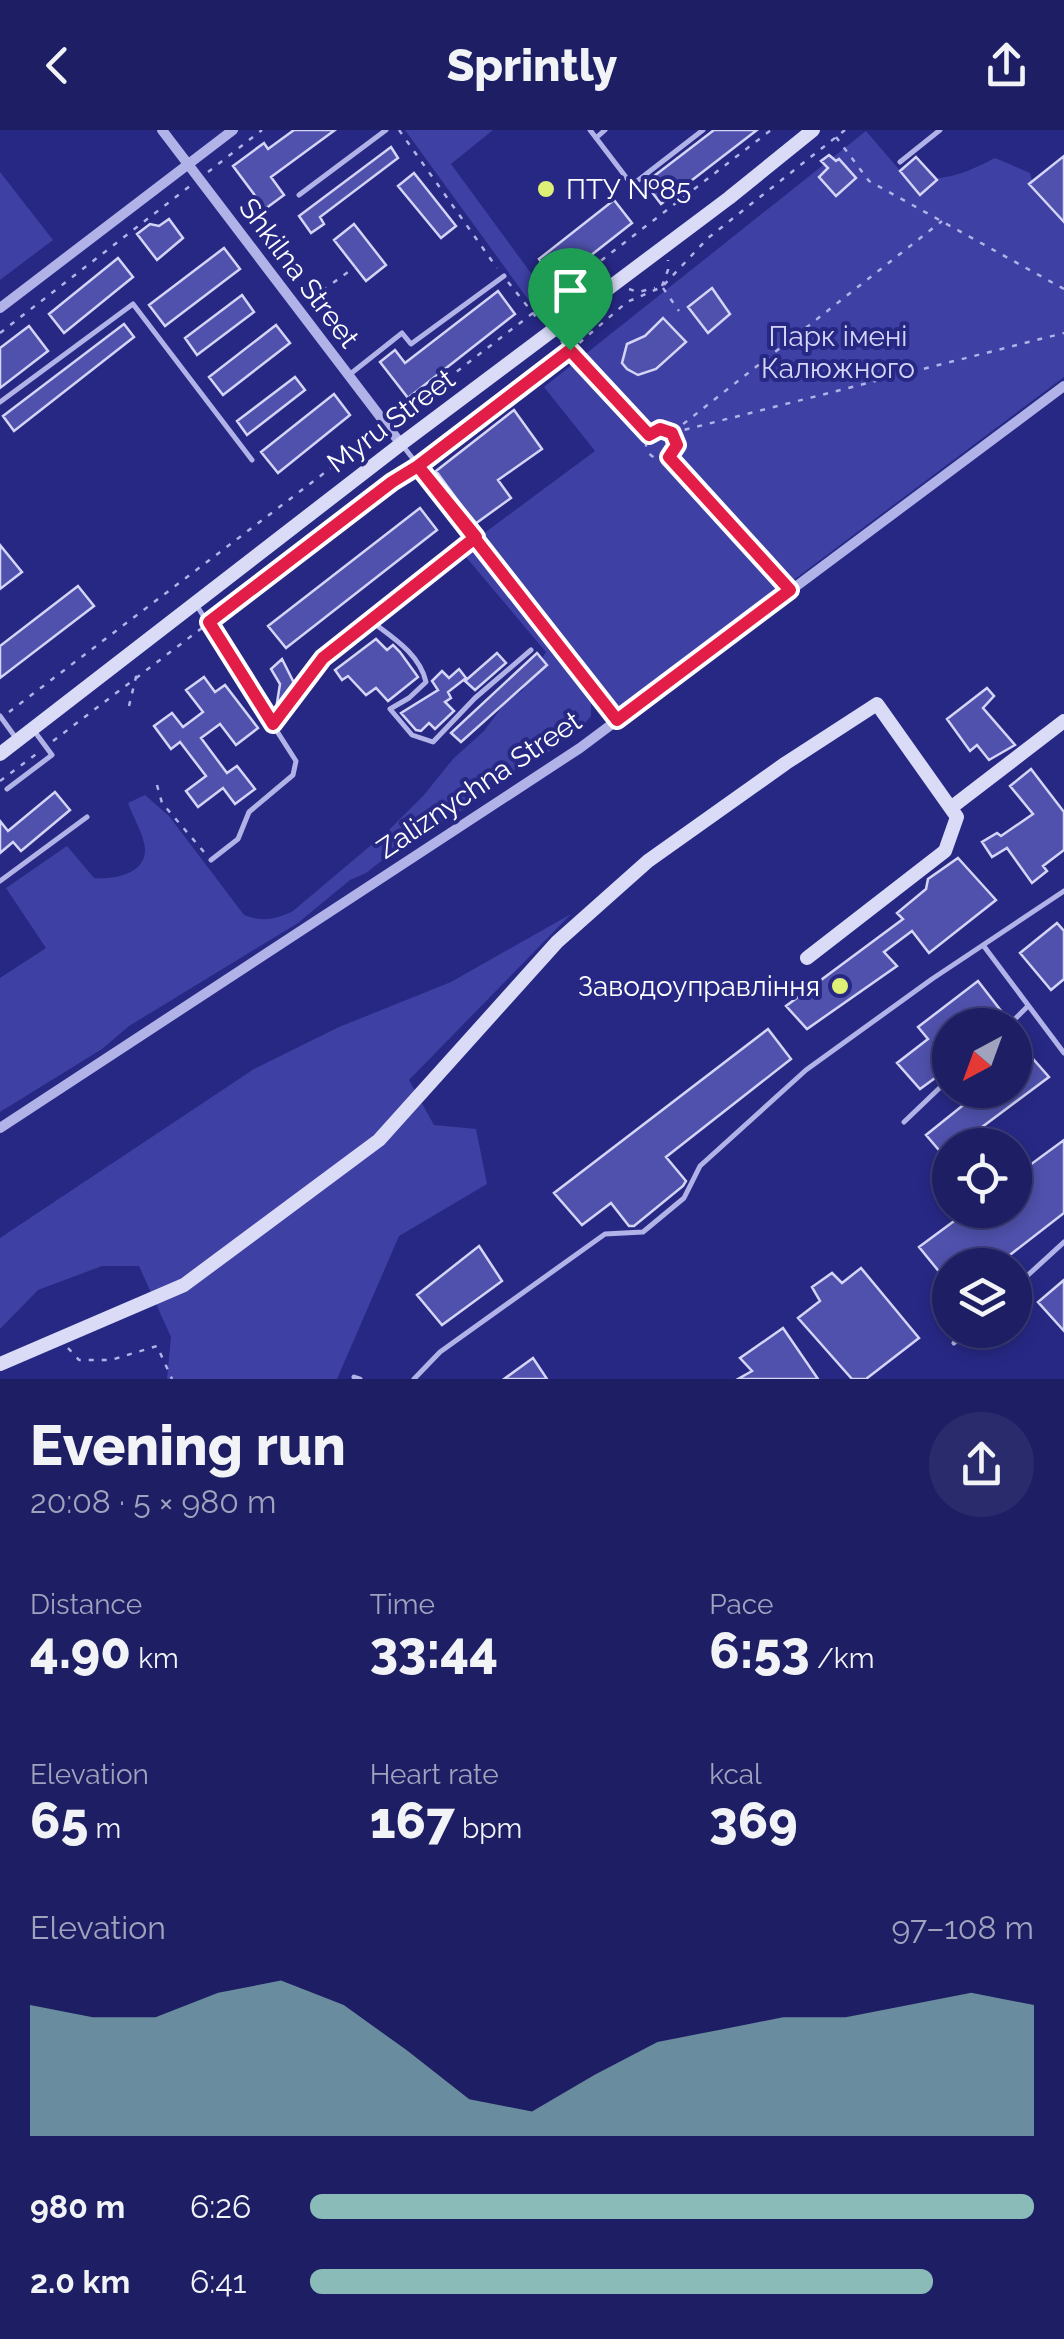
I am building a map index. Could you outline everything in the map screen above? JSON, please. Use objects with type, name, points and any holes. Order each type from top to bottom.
[{"type":"street","name":"Shkilna Street","points":[[162,130],[401,444]]},
{"type":"street","points":[[0,308],[234,130]]},
{"type":"street","name":"Myru Street","points":[[0,754],[813,130]]},
{"type":"street","name":"Zaliznychna Street","points":[[0,1128],[580,748],[1064,386]]},
{"type":"street","points":[[0,1364],[184,1285],[379,1140],[557,942],[648,861],[877,704],[956,817],[946,851],[806,958]]},
{"type":"street","points":[[952,807],[1064,721]]},
{"type":"lane","points":[[300,195],[386,130]]},
{"type":"lane","points":[[590,130],[632,185],[703,130]]},
{"type":"lane","points":[[596,138],[606,130]]},
{"type":"lane","points":[[900,162],[940,130]]},
{"type":"lane","points":[[348,375],[402,333],[411,344],[504,276]]},
{"type":"lane","points":[[0,402],[133,304],[252,460]]},
{"type":"lane","points":[[401,444],[617,720]]},
{"type":"lane","points":[[273,724],[323,658],[476,537]]},
{"type":"lane","points":[[195,604],[296,761],[293,775],[249,812],[238,839],[212,860]]},
{"type":"lane","points":[[370,621],[400,643],[424,670],[426,682],[390,710],[412,735],[433,742],[475,698],[532,650]]},
{"type":"lane","points":[[0,716],[18,740]]},
{"type":"lane","points":[[7,789],[52,755],[33,730]]},
{"type":"lane","points":[[0,881],[88,818]]},
{"type":"lane","points":[[414,1379],[440,1352],[604,1234],[643,1232],[684,1198],[700,1166],[806,1070],[1064,891]]},
{"type":"lane","points":[[983,945],[1064,1053]]},
{"type":"lane","points":[[904,1122],[932,1095]]},
{"type":"lane","points":[[1032,1271],[1064,1242]]},
{"type":"path","points":[[0,333],[262,130]]},
{"type":"path","points":[[399,130],[530,314]]},
{"type":"path","points":[[0,781],[570,350],[627,302],[662,287],[708,238],[845,130]]},
{"type":"path","points":[[836,137],[869,181],[1064,289]]},
{"type":"path","points":[[672,433],[942,221]]},
{"type":"path","points":[[662,287],[668,270],[668,242]]},
{"type":"path","points":[[312,298],[355,267]]},
{"type":"path","points":[[616,282],[638,292],[662,287]]},
{"type":"path","points":[[662,287],[680,312]]},
{"type":"path","points":[[669,457],[657,458],[649,453],[649,435],[660,429],[672,433],[1064,334]]},
{"type":"path","points":[[570,350],[649,435]]},
{"type":"path","points":[[669,457],[677,445],[672,433]]},
{"type":"path","points":[[669,457],[790,590]]},
{"type":"path","points":[[129,706],[136,678]]},
{"type":"path","points":[[157,784],[162,802],[212,860]]},
{"type":"path","points":[[59,1338],[79,1360],[112,1360],[156,1346],[172,1379]]},
{"type":"green space","points":[[405,130],[493,130],[451,164],[544,291],[530,302]]},
{"type":"green space","name":"Парк імені Калюжного","points":[[866,131],[908,180],[953,175],[995,158],[1030,173],[1035,191],[1064,221],[1064,377],[619,711],[483,534],[595,451],[544,387]]},
{"type":"green space","points":[[0,172],[53,240],[0,280]]},
{"type":"green space","points":[[469,545],[517,595],[591,698],[591,716],[540,758],[491,781],[464,809],[350,880],[298,923],[129,1026],[102,1049],[0,1112],[0,978],[46,948],[6,888],[67,846],[94,878],[118,877],[134,870],[144,858],[145,849],[128,803],[145,795],[169,816],[244,915],[268,919],[293,911],[389,830],[424,795],[453,759],[484,731],[507,700],[522,691],[546,652],[460,550]]},
{"type":"green space","points":[[571,914],[409,1080],[434,1125],[476,1129],[487,1184],[399,1236],[337,1379],[167,1379],[171,1337],[139,1266],[102,1266],[38,1290],[0,1329],[0,1238],[254,1069],[339,1027],[451,982]]},
{"type":"building","points":[[294,130],[335,130],[271,177],[284,195],[265,209],[233,166],[264,143],[268,149]]},
{"type":"building","points":[[714,130],[757,130],[661,204],[645,183]]},
{"type":"building","points":[[391,147],[398,158],[320,217],[324,224],[311,233],[299,216]]},
{"type":"building","points":[[829,155],[839,159],[856,178],[836,196],[819,177],[828,168],[821,161]]},
{"type":"building","points":[[1064,156],[1064,222],[1029,184]]},
{"type":"building","points":[[916,157],[937,180],[920,195],[900,171]]},
{"type":"building","points":[[414,173],[456,226],[441,238],[398,186]]},
{"type":"building","points":[[614,200],[632,223],[557,282],[539,259]]},
{"type":"building","points":[[169,219],[183,238],[157,260],[137,234],[150,224],[159,226]]},
{"type":"building","points":[[354,224],[386,265],[366,281],[334,240]]},
{"type":"building","points":[[224,248],[240,269],[165,326],[149,305]]},
{"type":"building","points":[[118,258],[133,277],[64,333],[49,314]]},
{"type":"building","points":[[712,288],[730,314],[708,333],[688,307]]},
{"type":"building","points":[[498,291],[515,314],[408,398],[380,362],[395,350],[405,363]]},
{"type":"building","points":[[242,295],[254,312],[197,355],[185,338]]},
{"type":"building","points":[[663,318],[686,342],[656,369],[638,375],[627,369],[622,363],[627,344],[645,336]]},
{"type":"building","points":[[124,324],[134,337],[14,431],[3,416]]},
{"type":"building","points":[[276,325],[290,343],[223,395],[209,377]]},
{"type":"building","points":[[29,326],[48,351],[0,388],[0,348]]},
{"type":"building","points":[[295,377],[305,390],[247,435],[237,421]]},
{"type":"building","points":[[334,394],[350,415],[278,473],[261,452]]},
{"type":"building","points":[[514,410],[542,449],[498,480],[511,498],[475,524],[436,471]]},
{"type":"building","points":[[420,508],[437,530],[286,648],[268,626]]},
{"type":"building","points":[[0,545],[22,572],[0,589]]},
{"type":"building","points":[[78,586],[94,606],[0,678],[0,646]]},
{"type":"building","points":[[376,639],[387,650],[393,645],[418,677],[388,701],[376,688],[366,695],[348,676],[342,680],[335,670]]},
{"type":"building","points":[[497,653],[506,663],[475,690],[465,681]]},
{"type":"building","points":[[537,653],[547,665],[461,742],[451,733]]},
{"type":"building","points":[[282,659],[295,685],[282,703],[277,703],[280,684],[271,669]]},
{"type":"building","points":[[459,669],[466,678],[448,692],[451,698],[445,702],[454,711],[435,729],[429,723],[421,731],[416,730],[401,713],[438,690],[432,681],[442,671],[449,678]]},
{"type":"building","points":[[204,677],[215,692],[225,685],[258,728],[236,745],[220,724],[201,738],[227,773],[237,766],[255,789],[235,804],[223,788],[198,807],[186,791],[206,776],[180,742],[171,749],[154,726],[172,713],[183,727],[203,712],[186,690]]},
{"type":"building","points":[[987,688],[994,696],[983,708],[1015,745],[989,760],[977,745],[970,751],[947,719]]},
{"type":"building","points":[[1031,769],[1064,812],[1064,850],[1043,866],[1047,871],[1032,883],[1007,848],[992,857],[982,842],[997,833],[1001,836],[1033,814],[1010,786]]},
{"type":"building","points":[[55,792],[70,810],[21,851],[13,842],[0,853],[0,821],[8,831]]},
{"type":"building","points":[[958,858],[996,900],[929,953],[912,931],[884,952],[897,966],[807,1029],[786,1006],[903,919],[897,913],[926,889],[928,879]]},
{"type":"building","points":[[1057,923],[1064,931],[1064,979],[1051,990],[1020,953]]},
{"type":"building","points":[[978,981],[999,1008],[943,1008]]},
{"type":"building","points":[[932,1016],[932,1080],[920,1089],[897,1063],[928,1039],[918,1027]]},
{"type":"building","points":[[768,1029],[791,1059],[666,1157],[686,1181],[683,1186],[634,1226],[629,1226],[611,1203],[582,1225],[554,1193]]},
{"type":"building","points":[[1032,1058],[1049,1077],[1032,1090]]},
{"type":"building","points":[[960,1108],[1008,1108],[981,1128],[935,1128]]},
{"type":"building","points":[[1064,1140],[1064,1213],[1019,1248],[932,1248],[932,1263],[919,1247],[945,1228],[1032,1228],[1032,1164]]},
{"type":"building","points":[[479,1246],[502,1281],[442,1325],[417,1295]]},
{"type":"building","points":[[861,1268],[919,1338],[866,1379],[852,1379],[798,1318],[820,1301],[812,1287],[832,1273],[842,1283]]},
{"type":"building","points":[[1064,1280],[1064,1331],[1038,1302]]},
{"type":"building","points":[[783,1328],[818,1379],[738,1379],[752,1371],[740,1358]]},
{"type":"building","points":[[533,1358],[547,1379],[504,1379]]},
{"type":"place","name":"ПТУ №85","points":[[546,189]]},
{"type":"place","name":"Заводоуправління","points":[[840,986]]},
{"type":"route","points":[[570,350],[418,466],[476,537],[323,658],[273,724],[209,622],[418,466],[476,537],[617,720],[790,590],[669,457],[677,445],[672,433],[660,429],[649,435],[570,350]]}]
